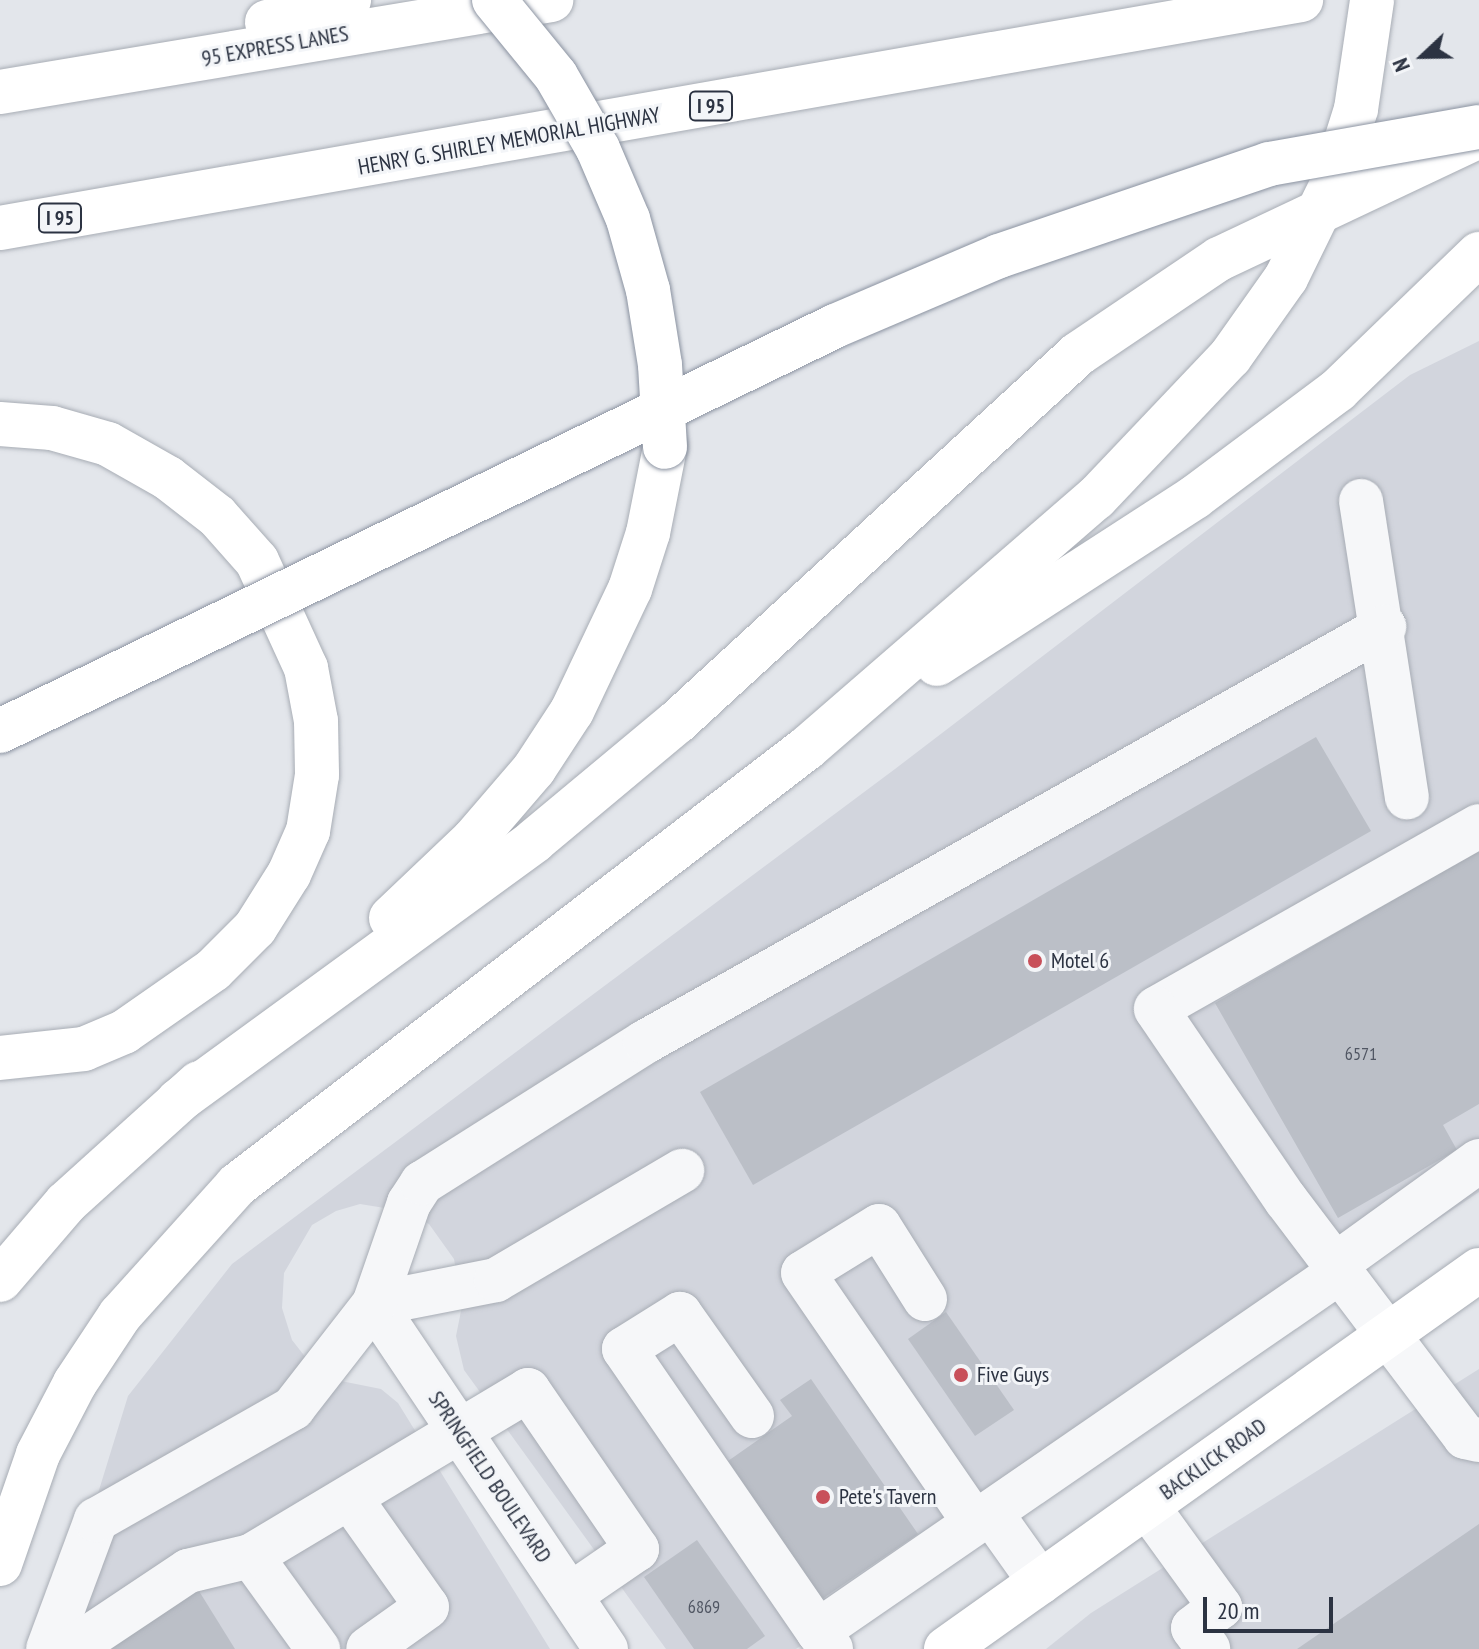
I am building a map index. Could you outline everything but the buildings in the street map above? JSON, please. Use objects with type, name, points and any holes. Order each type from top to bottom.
[{"type":"main road","points":[[6,91],[349,0]]},
{"type":"main road","points":[[0,1280],[66,1203],[178,1101],[407,904],[473,840],[534,769],[572,711],[630,589],[648,533],[665,447],[650,305],[628,219],[598,149],[556,76],[494,0]]},
{"type":"main road","name":"95 EXPRESS LANES","points":[[6,91],[551,0]]},
{"type":"main road","name":"HENRY G. SHIRLEY MEMORIAL HIGHWAY","points":[[0,228],[1301,0]]},
{"type":"main road","points":[[0,1564],[38,1454],[75,1383],[120,1315],[177,1246],[249,1175],[807,748],[1096,498],[1166,429],[1264,314],[1333,182],[1356,109],[1372,0]]},
{"type":"main road","points":[[0,731],[835,326],[999,256],[1269,164],[1479,127]]},
{"type":"main road","points":[[178,1101],[534,841],[677,722],[1078,354],[1219,259],[1479,136]]},
{"type":"main road","points":[[807,748],[1195,497],[1338,390],[1479,254]]},
{"type":"main road","points":[[0,424],[52,428],[108,444],[168,478],[217,516],[257,561],[296,643],[316,721],[317,775],[308,831],[289,874],[255,928],[213,970],[124,1032],[84,1049],[0,1058]]},
{"type":"main road","name":"BACKLICK ROAD","points":[[962,1644],[1040,1582],[1479,1270]]},
{"type":"street","points":[[1361,501],[1384,627],[1407,797]]},
{"type":"street","points":[[48,1649],[96,1520],[293,1408],[374,1304],[409,1203],[422,1183],[645,1042],[1384,627]]},
{"type":"street","points":[[1479,826],[1156,1009],[1286,1200],[1390,1333],[1465,1437],[1479,1440]]},
{"type":"street","points":[[752,1416],[680,1314],[624,1349],[825,1640],[983,1518],[1338,1267],[1479,1161]]},
{"type":"street","points":[[374,1304],[496,1280],[682,1171]]},
{"type":"street","points":[[925,1299],[879,1226],[803,1273],[983,1518],[1040,1582]]},
{"type":"street","name":"SPRINGFIELD BOULEVARD","points":[[374,1304],[606,1649]]},
{"type":"street","points":[[71,1649],[188,1571],[251,1556],[461,1433],[528,1390],[637,1549],[570,1595]]},
{"type":"street","points":[[350,1498],[427,1607],[368,1649]]},
{"type":"street","points":[[1147,1506],[1220,1607],[1193,1628],[1208,1649]]},
{"type":"street","points":[[251,1556],[318,1649]]},
{"type":"shaded area","points":[[1479,341],[1479,1192],[796,1649],[666,1649],[464,1370],[456,1336],[462,1306],[454,1259],[429,1224],[397,1210],[360,1204],[336,1211],[312,1225],[284,1273],[282,1308],[292,1340],[310,1363],[331,1379],[381,1389],[398,1403],[550,1649],[50,1649],[128,1396],[232,1264],[895,769],[1410,375]]},
{"type":"shaded area","points":[[1479,1369],[1479,1649],[1046,1649],[1091,1613]]},
{"type":"place","name":"Motel 6","points":[[1035,961]]},
{"type":"place","name":"Five Guys","points":[[961,1375]]},
{"type":"place","name":"Pete's Tavern","points":[[823,1497]]}]
